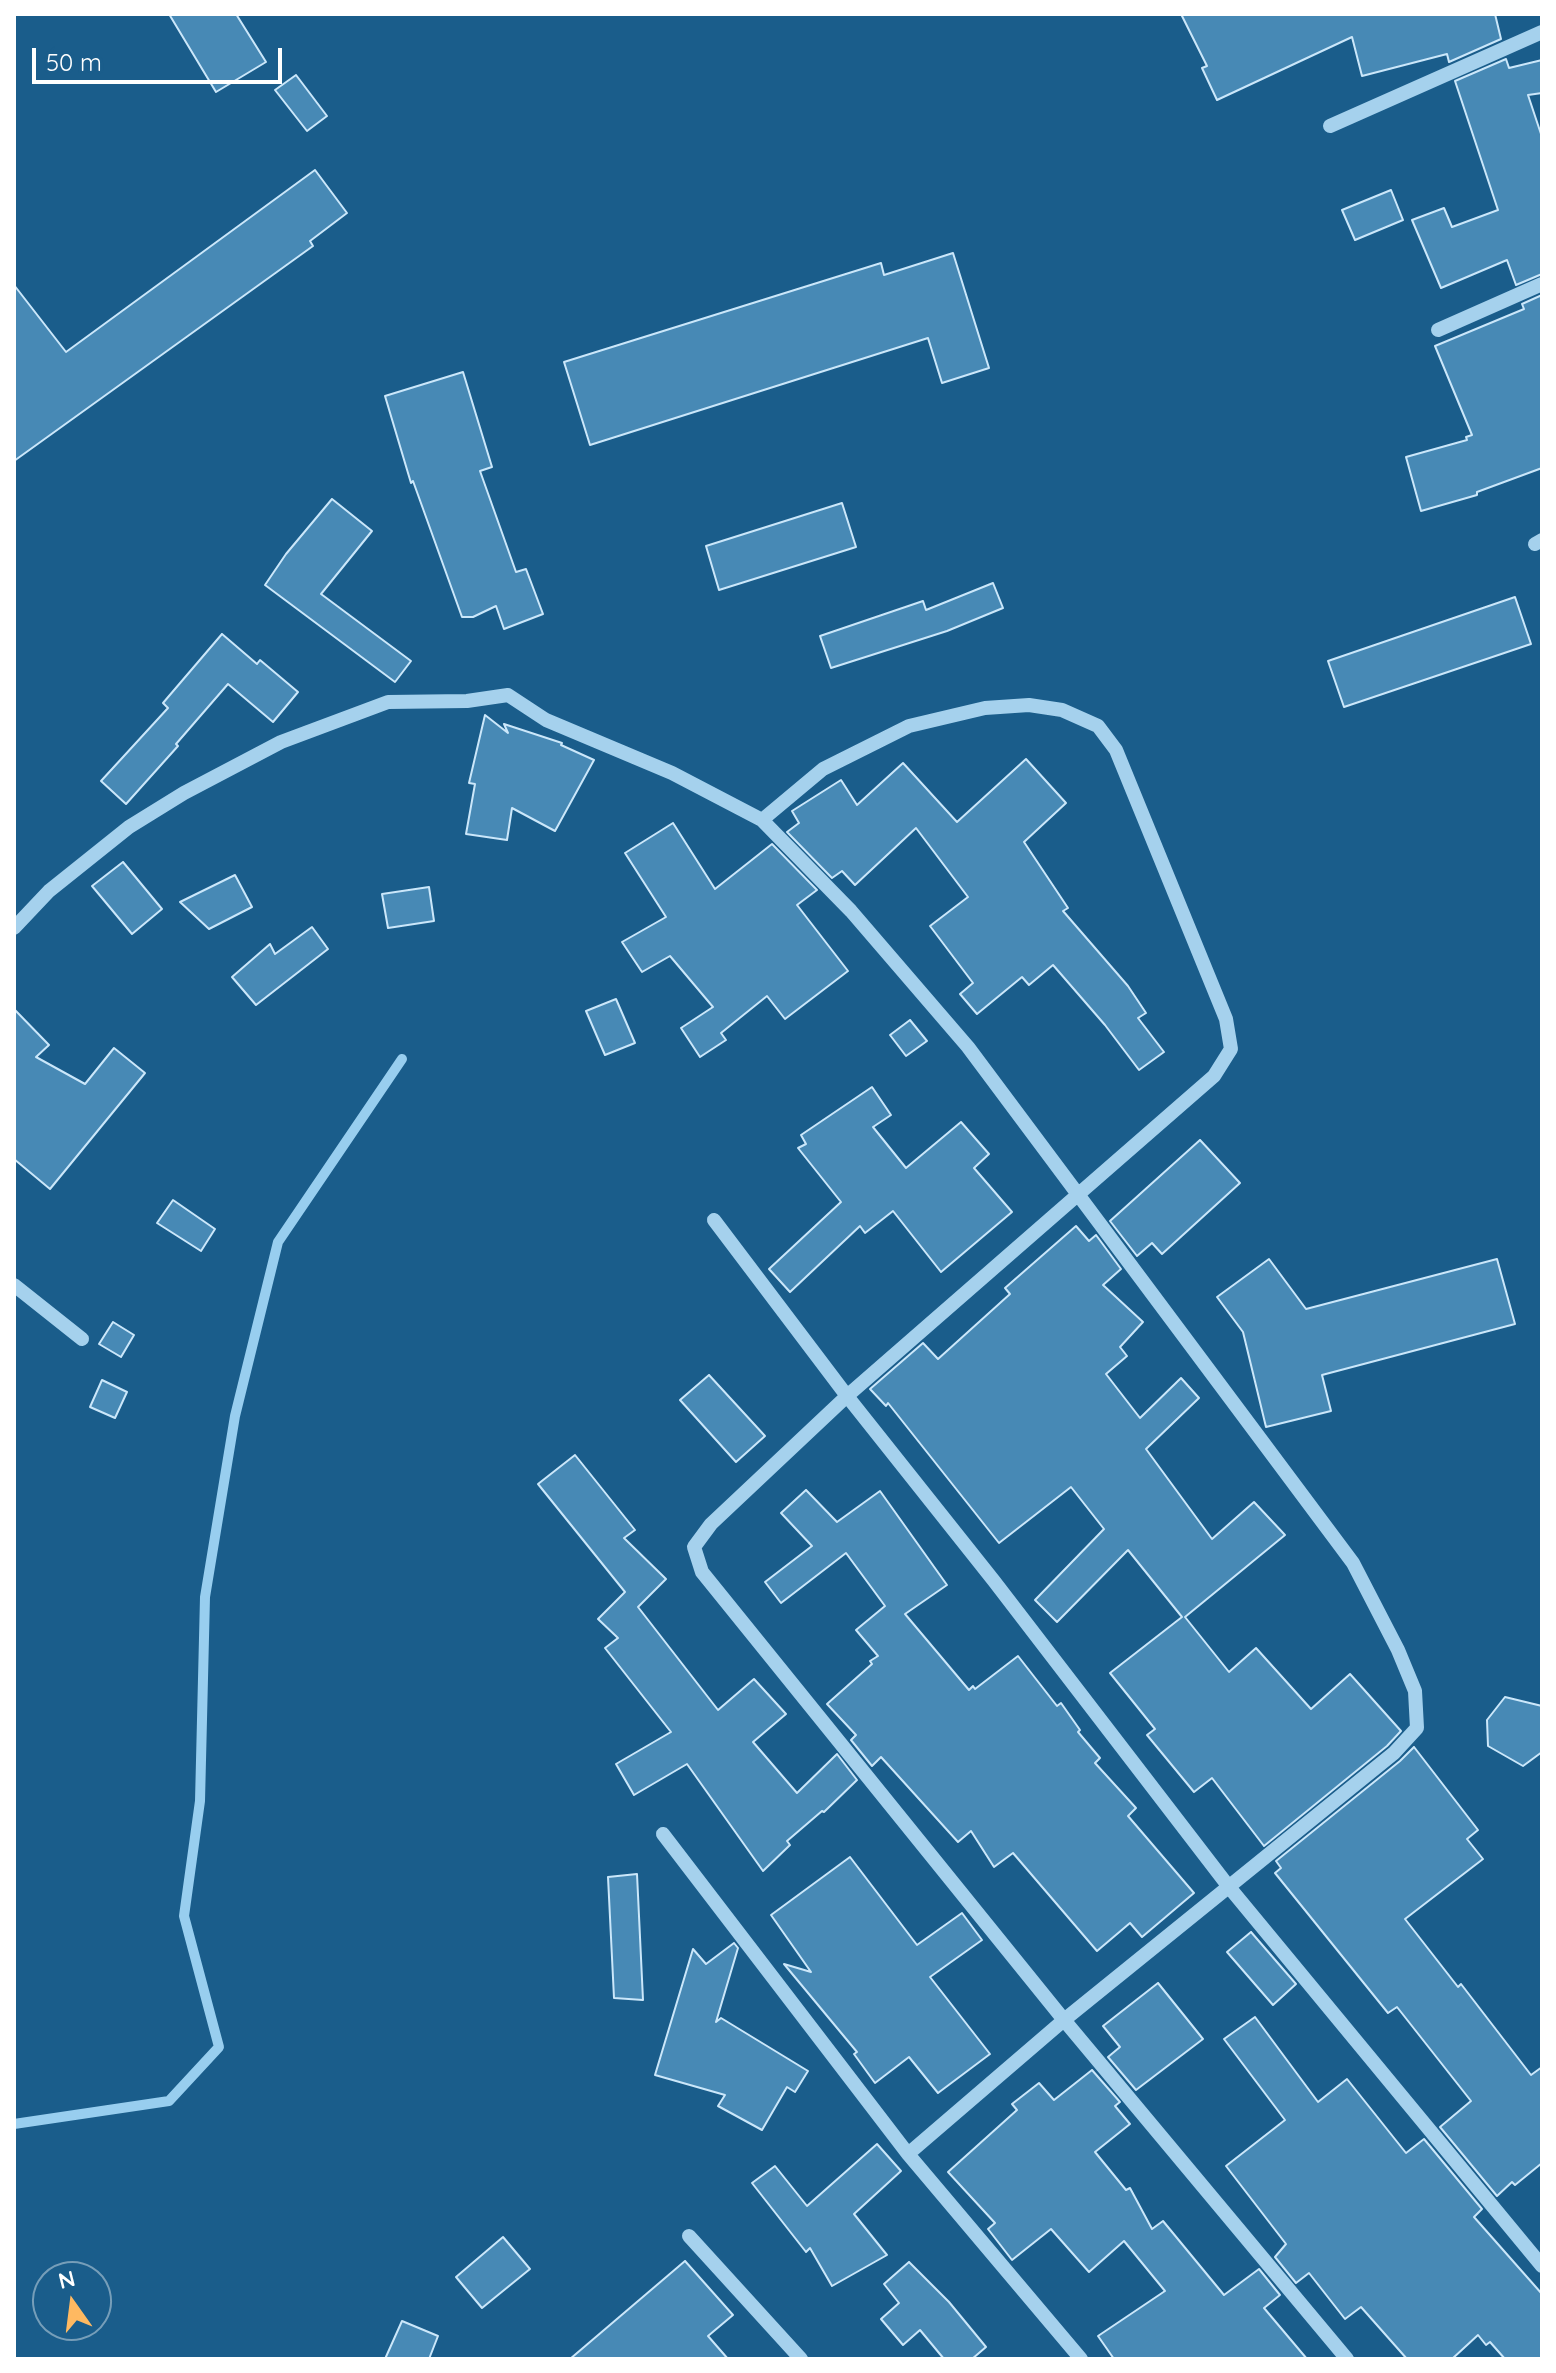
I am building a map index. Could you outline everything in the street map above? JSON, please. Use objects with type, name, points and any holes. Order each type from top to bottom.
[{"type":"street","points":[[1330,126],[1542,32]]},
{"type":"street","points":[[1438,330],[1542,284]]},
{"type":"street","points":[[14,928],[60,882],[129,827],[184,793],[281,742],[388,702],[467,701],[508,695],[546,720],[672,773],[762,820],[851,911],[958,1036],[1353,1563],[1398,1650],[1415,1691],[1417,1728],[1394,1753],[1064,2020],[908,2154]]},
{"type":"street","points":[[762,820],[823,769],[909,726],[985,708],[1029,705],[1062,710],[1098,726],[1116,750],[1226,1019],[1231,1049],[1214,1076],[847,1396],[711,1524],[694,1547],[702,1572],[1064,2020],[1347,2359]]},
{"type":"street","points":[[714,1220],[1229,1887],[1542,2266]]},
{"type":"street","points":[[14,1285],[82,1339]]},
{"type":"street","points":[[663,1834],[908,2154],[1081,2359]]},
{"type":"street","points":[[689,2236],[801,2359]]},
{"type":"building","points":[[169,14],[236,14],[266,62],[216,92]]},
{"type":"building","points":[[1181,14],[1495,14],[1501,39],[1449,62],[1447,54],[1362,76],[1352,37],[1217,100],[1202,68],[1207,66]]},
{"type":"building","points":[[1506,59],[1509,68],[1542,60],[1542,93],[1528,95],[1542,137],[1542,274],[1516,285],[1507,260],[1441,288],[1412,220],[1444,208],[1452,227],[1498,210],[1455,81]]},
{"type":"building","points":[[296,75],[327,116],[307,131],[275,90]]},
{"type":"building","points":[[315,170],[347,213],[310,241],[313,246],[14,461],[14,285],[66,352]]},
{"type":"building","points":[[1391,190],[1403,220],[1355,240],[1342,210]]},
{"type":"building","points":[[953,253],[989,368],[942,383],[928,338],[590,445],[564,362],[881,263],[884,275]]},
{"type":"building","points":[[1542,295],[1542,468],[1477,492],[1477,495],[1421,511],[1406,457],[1467,440],[1466,437],[1472,435],[1435,346],[1524,309],[1522,304]]},
{"type":"building","points":[[463,372],[492,467],[480,471],[516,572],[526,569],[543,614],[504,629],[496,606],[473,617],[462,617],[413,481],[411,483],[385,396]]},
{"type":"building","points":[[332,499],[372,531],[321,594],[411,661],[395,682],[265,585],[286,554]]},
{"type":"building","points":[[842,503],[856,547],[719,590],[706,546]]},
{"type":"building","points":[[993,583],[1003,608],[947,631],[831,668],[820,636],[923,601],[926,610]]},
{"type":"building","points":[[1515,597],[1531,644],[1344,707],[1328,661]]},
{"type":"building","points":[[222,634],[257,664],[260,660],[298,692],[273,722],[228,684],[126,804],[101,781],[168,708],[163,703]]},
{"type":"building","points":[[485,715],[508,733],[504,724],[562,743],[594,760],[555,831],[512,808],[507,840],[466,834],[475,784],[469,783]]},
{"type":"building","points":[[1026,759],[1066,803],[1024,842],[1068,908],[1063,911],[1128,986],[1146,1013],[1138,1018],[1164,1052],[1139,1070],[1053,965],[1029,985],[1022,977],[977,1014],[960,994],[973,983],[930,926],[968,897],[916,828],[855,885],[842,871],[832,878],[787,832],[799,823],[792,811],[841,780],[857,805],[903,763],[957,822]]},
{"type":"building","points":[[673,823],[715,889],[772,844],[817,890],[797,905],[848,971],[785,1019],[767,996],[721,1033],[726,1040],[700,1057],[681,1028],[713,1007],[670,956],[642,972],[622,942],[666,917],[625,853]]},
{"type":"building","points":[[123,862],[162,909],[132,934],[92,886]]},
{"type":"building","points":[[235,875],[252,907],[209,929],[180,902]]},
{"type":"building","points":[[429,887],[434,921],[388,928],[382,894]]},
{"type":"building","points":[[312,927],[328,949],[256,1005],[232,977],[270,944],[275,954]]},
{"type":"building","points":[[616,999],[635,1043],[605,1055],[586,1011]]},
{"type":"building","points":[[14,1009],[49,1045],[36,1057],[85,1084],[114,1048],[145,1073],[50,1189],[14,1159]]},
{"type":"building","points":[[910,1020],[927,1041],[906,1056],[890,1035]]},
{"type":"building","points":[[872,1087],[891,1115],[873,1127],[906,1168],[961,1122],[989,1154],[974,1168],[1012,1212],[941,1272],[893,1211],[865,1233],[860,1226],[790,1292],[769,1269],[841,1202],[798,1148],[806,1144],[801,1135]]},
{"type":"building","points":[[1200,1140],[1240,1183],[1162,1254],[1152,1243],[1137,1256],[1110,1221]]},
{"type":"building","points":[[173,1200],[215,1229],[201,1251],[157,1223]]},
{"type":"building","points":[[1076,1226],[1089,1241],[1096,1235],[1121,1269],[1103,1285],[1143,1322],[1120,1347],[1127,1356],[1106,1374],[1140,1418],[1181,1378],[1199,1398],[1146,1449],[1212,1539],[1254,1502],[1285,1535],[1185,1617],[1229,1672],[1256,1648],[1311,1709],[1350,1674],[1401,1731],[1387,1746],[1264,1846],[1212,1778],[1194,1792],[1147,1735],[1155,1729],[1110,1673],[1182,1617],[1128,1550],[1057,1622],[1035,1600],[1104,1529],[1071,1487],[999,1543],[888,1403],[886,1406],[870,1389],[923,1343],[938,1359],[1010,1294],[1005,1288]]},
{"type":"building","points":[[1269,1259],[1306,1309],[1497,1259],[1515,1324],[1322,1375],[1331,1411],[1266,1427],[1243,1332],[1217,1297]]},
{"type":"building","points":[[113,1322],[134,1335],[121,1357],[99,1344]]},
{"type":"building","points":[[709,1375],[765,1436],[736,1462],[680,1400]]},
{"type":"building","points":[[102,1380],[127,1392],[115,1418],[90,1407]]},
{"type":"building","points":[[575,1455],[635,1530],[624,1538],[666,1579],[638,1607],[718,1710],[754,1679],[786,1714],[753,1742],[797,1793],[837,1754],[857,1780],[824,1812],[787,1841],[790,1845],[763,1871],[687,1764],[634,1795],[616,1764],[671,1732],[605,1648],[618,1638],[598,1619],[625,1592],[538,1484]]},
{"type":"building","points":[[806,1490],[837,1522],[880,1491],[947,1585],[905,1614],[969,1690],[973,1686],[975,1689],[1018,1656],[1057,1706],[1061,1703],[1080,1730],[1078,1732],[1100,1758],[1095,1763],[1136,1808],[1128,1816],[1194,1893],[1142,1937],[1130,1923],[1097,1951],[1013,1853],[994,1867],[971,1831],[958,1842],[881,1757],[872,1766],[851,1740],[856,1735],[827,1704],[878,1656],[856,1630],[885,1606],[846,1553],[781,1603],[765,1582],[812,1546],[781,1513]]},
{"type":"building","points":[[1505,1697],[1542,1706],[1542,1752],[1523,1766],[1488,1746],[1487,1720]]},
{"type":"building","points":[[1414,1747],[1478,1830],[1467,1839],[1483,1859],[1405,1919],[1458,1987],[1461,1984],[1531,2075],[1542,2067],[1542,2163],[1515,2185],[1512,2182],[1497,2196],[1440,2127],[1471,2101],[1397,2007],[1388,2013],[1275,1873],[1281,1868],[1276,1861]]},
{"type":"building","points":[[850,1857],[917,1945],[962,1913],[982,1940],[930,1977],[990,2054],[938,2093],[909,2057],[875,2083],[854,2054],[857,2052],[784,1964],[811,1972],[771,1915]]},
{"type":"building","points":[[637,1874],[643,2000],[614,1998],[608,1877]]},
{"type":"building","points":[[1251,1932],[1296,1984],[1273,2005],[1227,1952]]},
{"type":"building","points":[[734,1943],[738,1948],[716,2022],[721,2018],[808,2071],[795,2092],[787,2087],[762,2130],[718,2106],[725,2095],[655,2075],[693,1949],[706,1964]]},
{"type":"building","points":[[1158,1983],[1203,2039],[1136,2090],[1108,2057],[1120,2047],[1103,2026]]},
{"type":"building","points":[[1255,2017],[1318,2102],[1347,2079],[1406,2153],[1424,2139],[1482,2209],[1474,2217],[1542,2294],[1542,2359],[1505,2359],[1490,2342],[1486,2345],[1478,2335],[1452,2359],[1407,2359],[1361,2307],[1345,2319],[1309,2273],[1296,2283],[1275,2257],[1286,2244],[1226,2166],[1285,2120],[1224,2039]]},
{"type":"building","points":[[1092,2070],[1120,2102],[1115,2106],[1130,2124],[1095,2152],[1126,2190],[1130,2188],[1152,2229],[1163,2221],[1224,2295],[1259,2269],[1280,2295],[1264,2308],[1307,2359],[1114,2359],[1098,2336],[1165,2291],[1124,2241],[1089,2272],[1051,2229],[1012,2260],[988,2229],[995,2223],[948,2172],[1017,2110],[1012,2104],[1039,2083],[1054,2100]]},
{"type":"building","points":[[877,2144],[901,2171],[854,2214],[887,2255],[832,2286],[810,2248],[806,2252],[752,2183],[775,2166],[807,2206]]},
{"type":"building","points":[[503,2237],[530,2269],[482,2308],[456,2277]]},
{"type":"building","points":[[685,2261],[733,2315],[708,2336],[728,2359],[570,2359]]},
{"type":"building","points":[[909,2262],[949,2302],[986,2347],[972,2359],[944,2359],[920,2330],[903,2345],[881,2319],[899,2303],[884,2284]]},
{"type":"building","points":[[402,2321],[438,2336],[429,2359],[385,2359]]},
{"type":"waterway","points":[[14,2124],[169,2101],[219,2047],[184,1916],[200,1801],[205,1597],[235,1416],[278,1242],[402,1059]]}]
